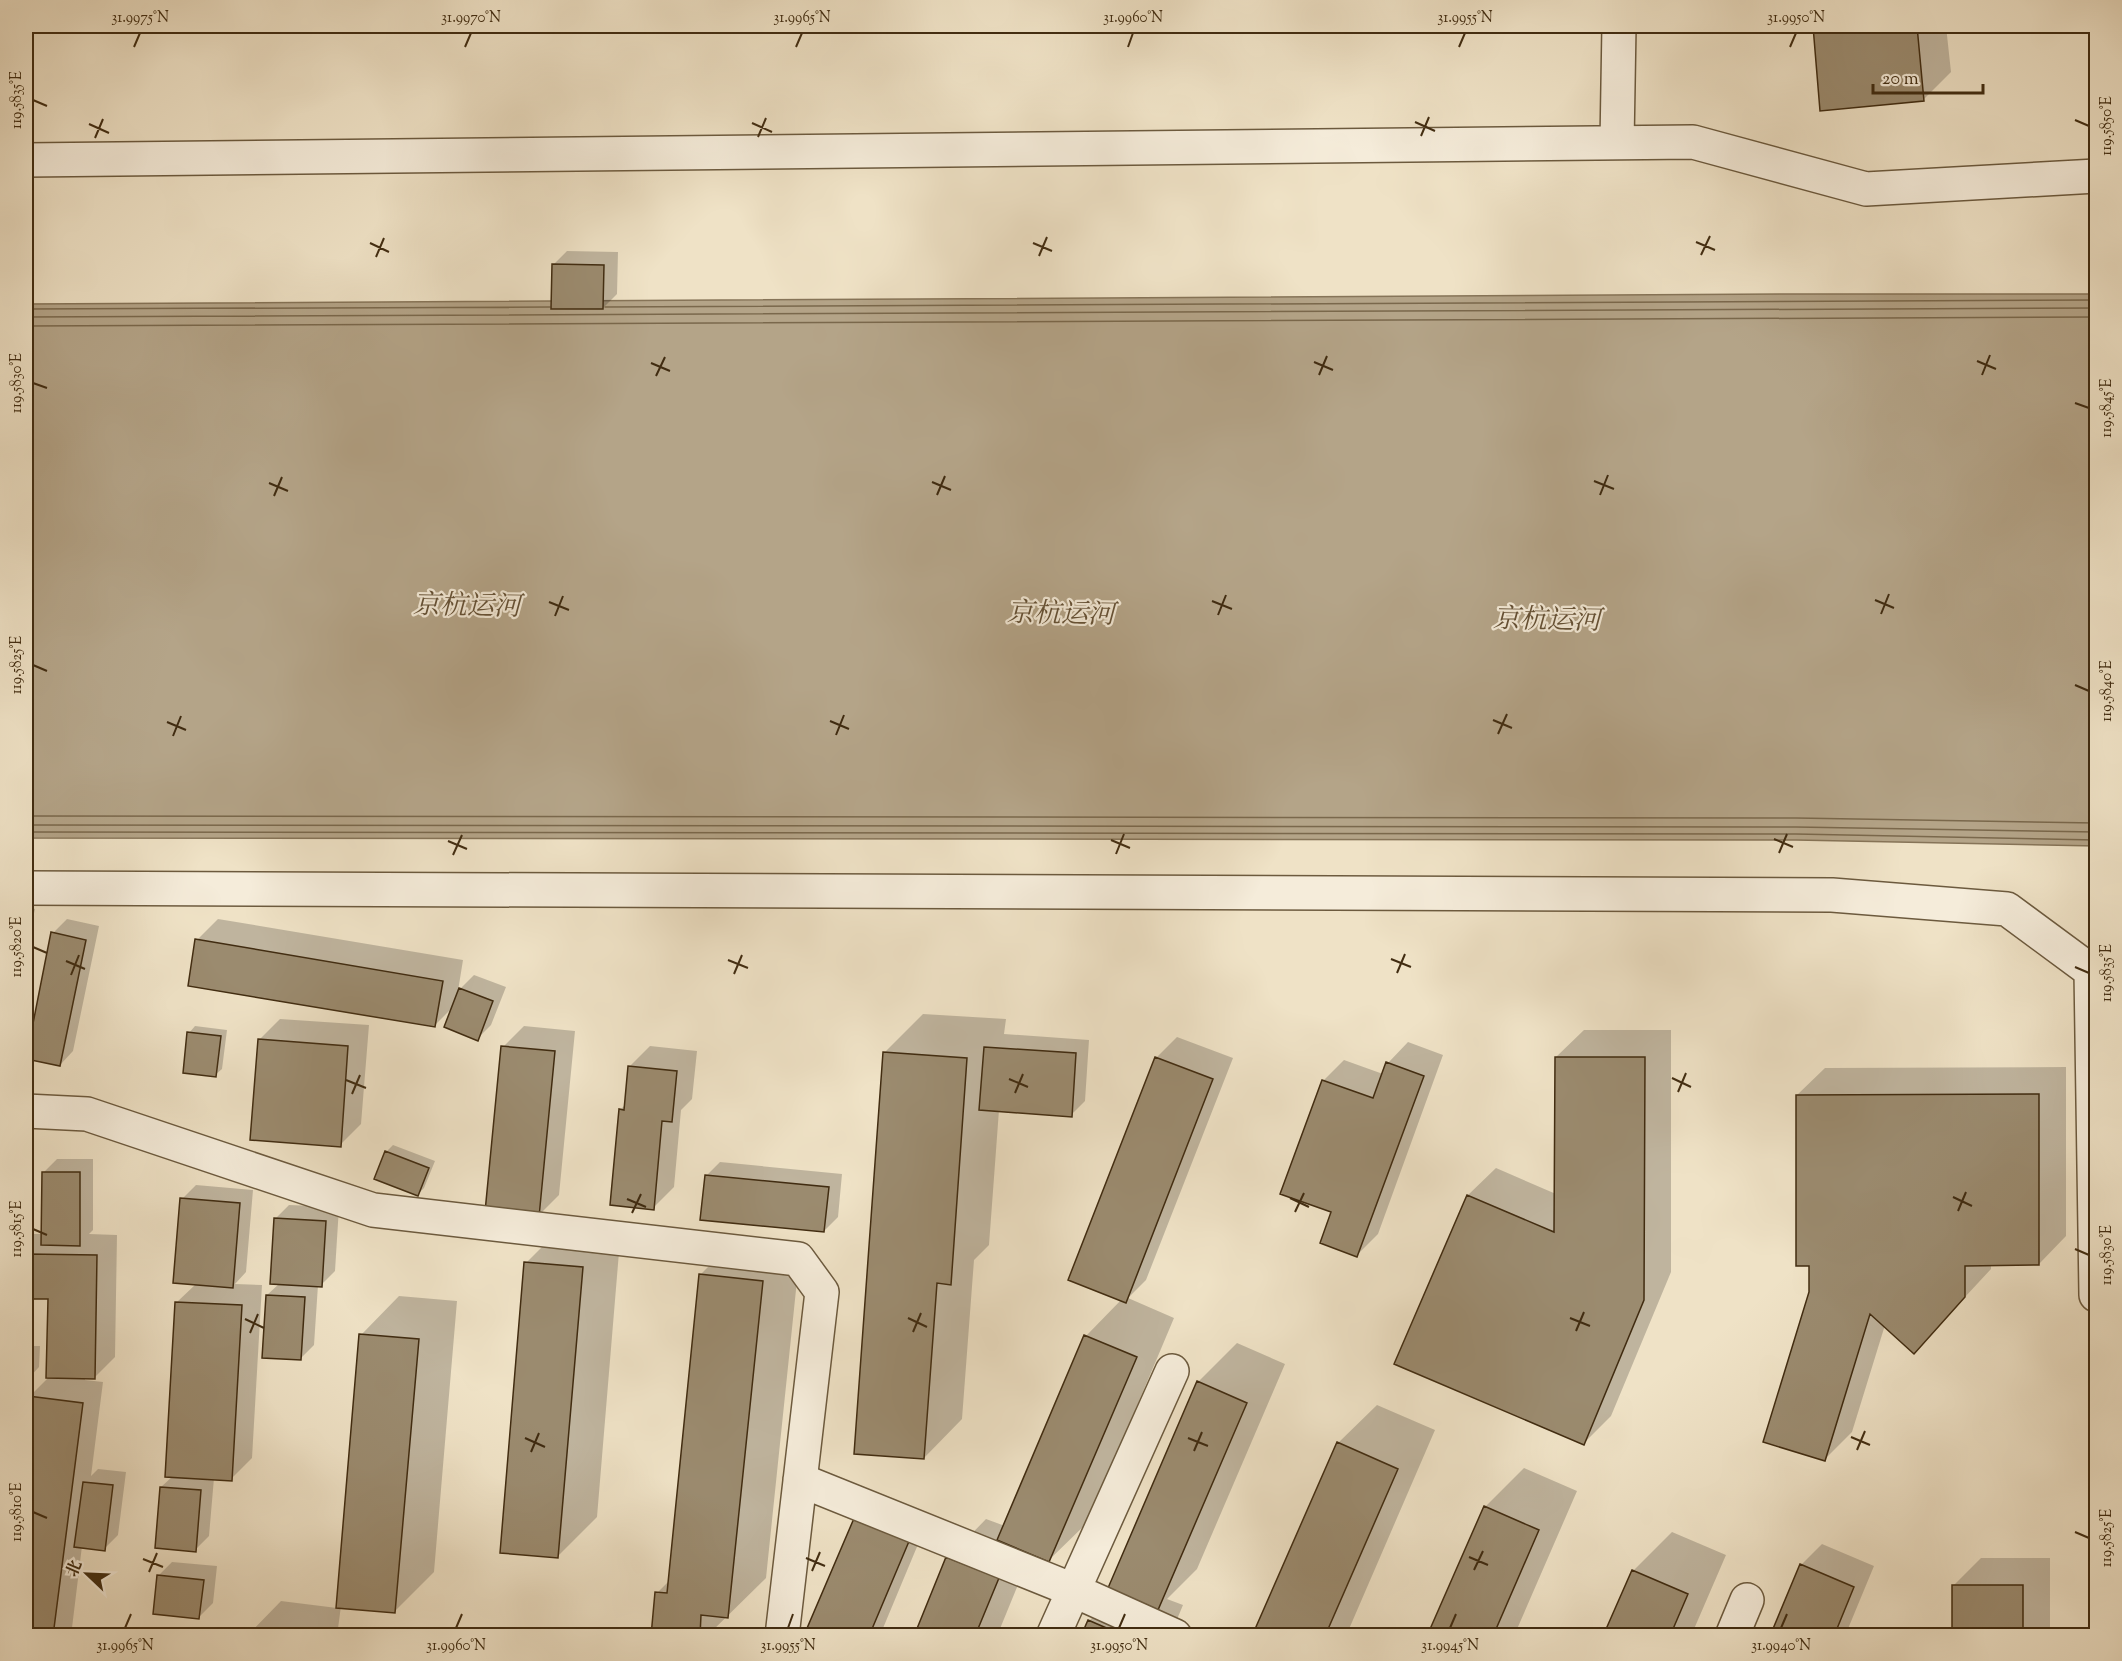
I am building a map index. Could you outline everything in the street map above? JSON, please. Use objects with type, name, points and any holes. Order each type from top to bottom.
[{"type":"street","points":[[1617,143],[1619,26]]},
{"type":"street","points":[[26,160],[1693,142],[1866,189],[2097,176]]},
{"type":"street","points":[[26,888],[1832,895],[2007,909],[2094,971],[2097,1295]]},
{"type":"street","points":[[26,1111],[87,1114],[373,1210],[798,1259],[822,1292],[782,1635]]},
{"type":"street","points":[[1053,1635],[1172,1371]]},
{"type":"street","points":[[800,1480],[1073,1590],[1175,1635]]},
{"type":"street","points":[[1732,1635],[1747,1600]]},
{"type":"water","name":"京杭运河","points":[[2096,294],[2096,846],[1796,840],[26,838],[26,304]]},
{"type":"building","points":[[1813,26],[1917,26],[1924,101],[1820,111]]},
{"type":"building","points":[[552,264],[604,265],[603,309],[551,309]]},
{"type":"building","points":[[51,932],[86,940],[60,1066],[26,1059]]},
{"type":"building","points":[[195,939],[443,981],[435,1027],[188,986]]},
{"type":"building","points":[[459,988],[493,1001],[478,1041],[444,1027]]},
{"type":"building","points":[[187,1032],[221,1036],[216,1077],[183,1073]]},
{"type":"building","points":[[258,1039],[348,1046],[341,1147],[250,1140]]},
{"type":"building","points":[[501,1046],[555,1051],[539,1217],[485,1212]]},
{"type":"building","points":[[984,1047],[1076,1053],[1072,1117],[979,1110]]},
{"type":"building","points":[[883,1052],[967,1058],[951,1285],[937,1283],[924,1459],[854,1454]]},
{"type":"building","points":[[1155,1057],[1213,1079],[1126,1303],[1068,1280]]},
{"type":"building","points":[[1555,1057],[1645,1057],[1644,1300],[1584,1445],[1394,1364],[1467,1195],[1554,1232]]},
{"type":"building","points":[[1386,1062],[1424,1076],[1357,1257],[1320,1243],[1331,1212],[1280,1194],[1322,1080],[1373,1098]]},
{"type":"building","points":[[628,1066],[677,1071],[672,1122],[662,1121],[654,1210],[610,1205],[619,1109],[624,1110]]},
{"type":"building","points":[[2039,1094],[2039,1265],[1965,1266],[1965,1297],[1914,1354],[1870,1314],[1825,1461],[1763,1442],[1809,1292],[1809,1266],[1796,1266],[1796,1095]]},
{"type":"building","points":[[385,1151],[429,1168],[418,1196],[374,1179]]},
{"type":"building","points":[[42,1172],[80,1172],[80,1246],[41,1245]]},
{"type":"building","points":[[705,1175],[829,1187],[824,1232],[700,1220]]},
{"type":"building","points":[[180,1198],[240,1203],[233,1288],[173,1283]]},
{"type":"building","points":[[274,1218],[326,1221],[322,1287],[270,1284]]},
{"type":"building","points":[[26,1254],[97,1255],[95,1379],[46,1378],[48,1299],[26,1299]]},
{"type":"building","points":[[524,1262],[583,1267],[558,1558],[500,1553]]},
{"type":"building","points":[[699,1274],[763,1281],[728,1618],[701,1615],[700,1636],[651,1636],[655,1592],[667,1593]]},
{"type":"building","points":[[266,1295],[305,1297],[301,1360],[262,1358]]},
{"type":"building","points":[[175,1302],[242,1305],[232,1481],[165,1477]]},
{"type":"building","points":[[359,1334],[419,1339],[395,1613],[336,1608]]},
{"type":"building","points":[[1084,1335],[1137,1357],[1049,1562],[997,1540]]},
{"type":"building","points":[[1197,1381],[1247,1403],[1158,1610],[1108,1588]]},
{"type":"building","points":[[28,1396],[83,1403],[53,1636],[26,1636],[26,1417]]},
{"type":"building","points":[[1337,1442],[1398,1469],[1325,1636],[1252,1636]]},
{"type":"building","points":[[83,1482],[113,1485],[105,1551],[74,1547]]},
{"type":"building","points":[[160,1487],[201,1490],[196,1552],[155,1548]]},
{"type":"building","points":[[1484,1506],[1539,1530],[1493,1636],[1427,1636]]},
{"type":"building","points":[[855,1516],[910,1539],[869,1636],[811,1636],[805,1633]]},
{"type":"building","points":[[946,1557],[999,1578],[975,1636],[914,1636]]},
{"type":"building","points":[[1800,1564],[1854,1587],[1834,1636],[1770,1636]]},
{"type":"building","points":[[1632,1570],[1688,1594],[1670,1636],[1603,1636]]},
{"type":"building","points":[[157,1575],[204,1580],[199,1619],[153,1614]]},
{"type":"building","points":[[1952,1585],[2023,1585],[2023,1636],[1952,1636]]},
{"type":"building","points":[[1088,1620],[1125,1636],[1081,1636]]}]
